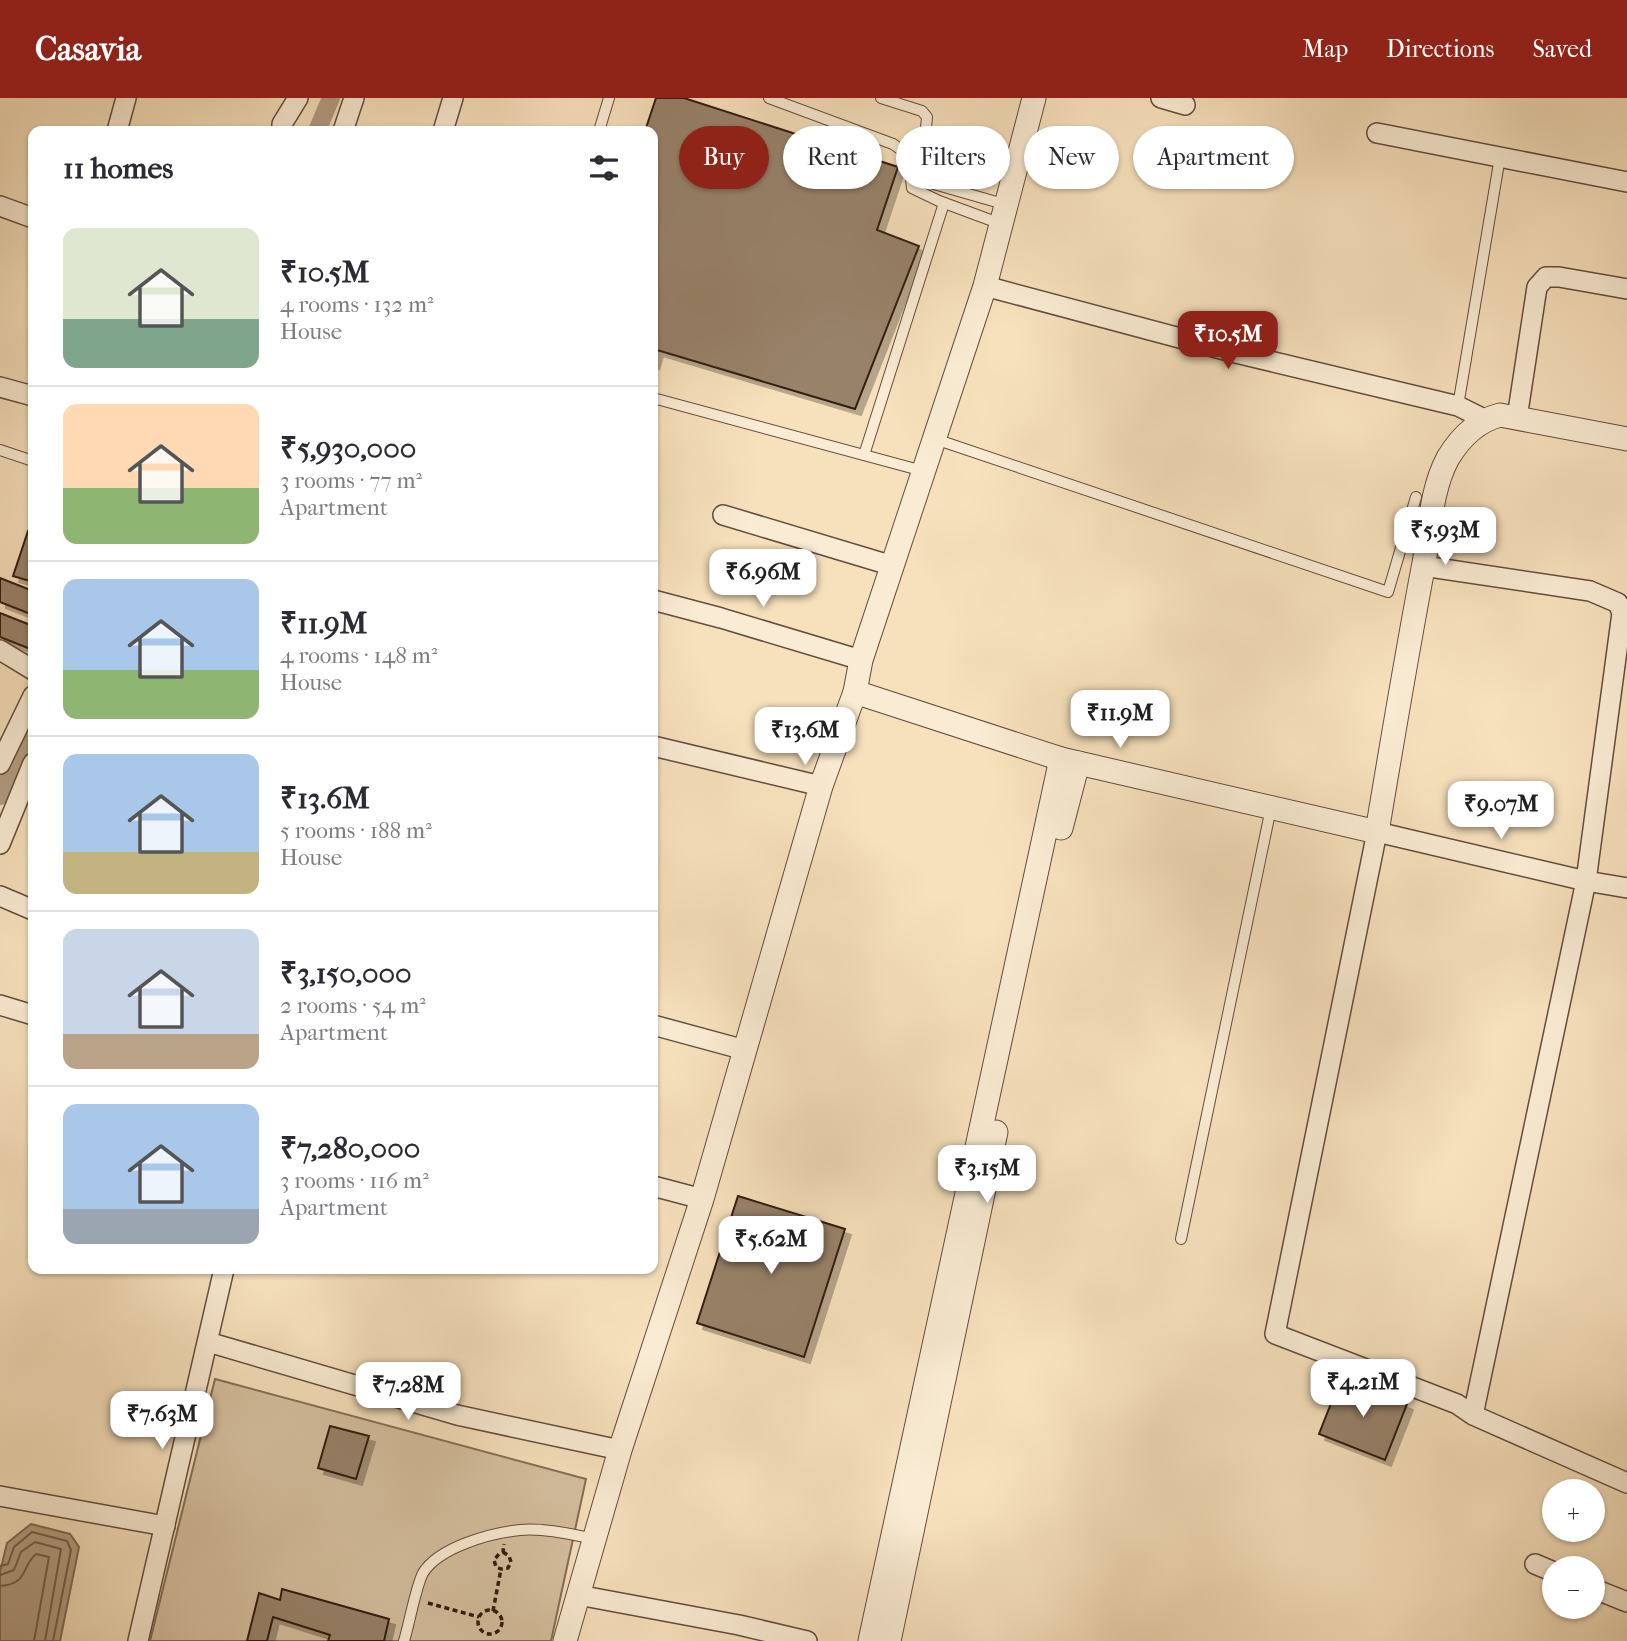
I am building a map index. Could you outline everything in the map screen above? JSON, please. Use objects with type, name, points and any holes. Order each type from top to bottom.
[{"type":"street","points":[[118,126],[126,98]]},
{"type":"street","points":[[290,126],[298,98]]},
{"type":"street","points":[[346,126],[354,98]]},
{"type":"street","points":[[445,126],[453,98]]},
{"type":"street","points":[[565,1641],[621,1450],[702,1199],[821,786],[855,692],[861,660],[985,286],[1034,98]]},
{"type":"street","points":[[1161,98],[1185,105]]},
{"type":"street","points":[[1377,133],[1627,182]]},
{"type":"street","points":[[0,206],[28,216]]},
{"type":"street","points":[[1517,418],[1537,287],[1546,277],[1559,277],[1627,289]]},
{"type":"street","points":[[985,286],[1236,353],[1458,406],[1484,419]]},
{"type":"street","points":[[0,387],[28,395]]},
{"type":"street","points":[[1627,439],[1500,415],[1484,419],[1458,444],[1448,458],[1439,479],[1410,627],[1377,832],[1275,1335],[1457,1404],[1473,1415],[1627,1483]]},
{"type":"street","points":[[723,515],[892,566]]},
{"type":"street","points":[[1423,566],[1590,591],[1607,596],[1618,603],[1622,613],[1586,881],[1473,1415]]},
{"type":"street","points":[[658,601],[861,660]]},
{"type":"street","points":[[0,650],[28,667]]},
{"type":"street","points":[[855,692],[1069,761],[1586,881],[1627,888]]},
{"type":"street","points":[[0,764],[28,706]]},
{"type":"street","points":[[658,747],[821,786]]},
{"type":"street","points":[[870,1641],[1015,1007],[1058,840],[1069,761]]},
{"type":"street","points":[[0,844],[28,775]]},
{"type":"street","points":[[0,896],[28,908]]},
{"type":"street","points":[[0,1005],[28,1013]]},
{"type":"street","points":[[889,1641],[1015,1007]]},
{"type":"street","points":[[658,1027],[745,1050]]},
{"type":"street","points":[[658,1187],[702,1199]]},
{"type":"street","points":[[138,1641],[223,1274]]},
{"type":"street","points":[[208,1342],[457,1415],[621,1450]]},
{"type":"street","points":[[0,1496],[165,1526]]},
{"type":"street","points":[[1535,1564],[1542,1567]]},
{"type":"street","points":[[1605,1593],[1627,1602]]},
{"type":"street","points":[[578,1595],[737,1633],[807,1641]]},
{"type":"lane","points":[[600,126],[610,98]]},
{"type":"lane","points":[[769,98],[893,144],[908,154],[912,163],[912,188],[944,203],[1004,215]]},
{"type":"lane","points":[[881,98],[922,111],[927,117],[922,170],[927,182],[1004,215]]},
{"type":"lane","points":[[1458,406],[1500,157]]},
{"type":"lane","points":[[864,456],[944,203]]},
{"type":"lane","points":[[658,399],[924,471]]},
{"type":"lane","points":[[935,438],[1388,592],[1416,497]]},
{"type":"lane","points":[[0,450],[28,458]]},
{"type":"lane","points":[[1181,1238],[1272,808]]},
{"type":"lane","points":[[404,1641],[424,1573],[444,1554],[467,1542],[520,1530],[561,1532],[594,1539]]},
{"type":"path","points":[[503,1552],[509,1556],[511,1562],[508,1567],[501,1569],[496,1567],[494,1560],[503,1552]]},
{"type":"path","points":[[493,1611],[501,1569]]},
{"type":"path","points":[[416,1600],[480,1618]]},
{"type":"path","points":[[493,1611],[500,1615],[502,1625],[495,1633],[487,1634],[479,1626],[480,1618],[485,1612],[493,1611]]},
{"type":"path","points":[[485,1641],[487,1634]]},
{"type":"shaded area","points":[[215,1379],[586,1479],[551,1641],[150,1641]]},
{"type":"water","points":[[31,1524],[70,1534],[79,1547],[60,1641],[0,1641],[0,1572],[7,1543]]},
{"type":"building","points":[[656,98],[684,98],[783,130],[783,189],[882,189],[882,162],[896,166],[877,230],[919,246],[855,409],[658,350],[658,126],[647,126]]},
{"type":"building","points":[[28,531],[28,580],[13,576]]},
{"type":"building","points":[[0,578],[28,589],[28,613],[0,602]]},
{"type":"building","points":[[0,613],[28,624],[28,648],[0,637]]},
{"type":"building","points":[[738,1196],[845,1229],[804,1357],[697,1323]]},
{"type":"building","points":[[1341,1378],[1407,1404],[1385,1460],[1319,1434]]},
{"type":"building","points":[[330,1426],[369,1436],[356,1479],[318,1468]]},
{"type":"building","points":[[282,1589],[389,1619],[384,1641],[328,1641],[330,1635],[273,1617],[267,1641],[247,1641],[259,1593],[280,1600]]},
{"type":"waterway","points":[[319,126],[331,98]]},
{"type":"waterway","points":[[0,796],[28,737]]}]
